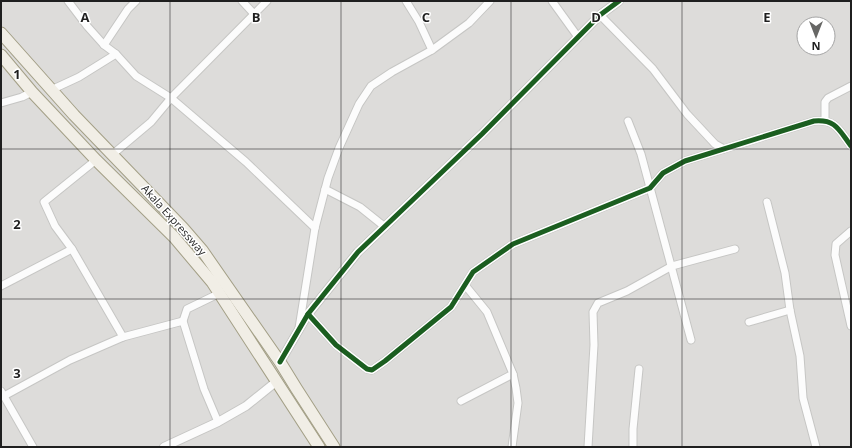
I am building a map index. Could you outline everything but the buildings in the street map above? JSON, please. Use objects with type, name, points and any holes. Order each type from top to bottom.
[{"type":"main road","name":"Akala Expressway","points":[[1,33],[51,90],[162,207],[184,228],[202,250],[280,362],[334,447]]},
{"type":"main road","name":"Akala Expressway","points":[[1,55],[32,92],[96,160],[174,236],[212,282],[278,381],[319,447]]},
{"type":"main road","points":[[174,236],[184,228]]},
{"type":"street","points":[[68,1],[86,26],[104,45],[116,54],[136,76],[171,98],[246,162],[315,228]]},
{"type":"street","points":[[104,45],[128,9],[136,1]]},
{"type":"street","points":[[242,1],[254,14]]},
{"type":"street","points":[[113,154],[151,122],[171,98],[267,1]]},
{"type":"street","points":[[406,1],[419,22],[432,50]]},
{"type":"street","points":[[299,328],[315,228],[325,189],[339,148],[358,104],[371,86],[392,72],[432,50],[469,23],[490,1]]},
{"type":"street","points":[[552,1],[578,37]]},
{"type":"street","points":[[280,362],[308,314],[358,252],[482,134],[600,15],[619,1]]},
{"type":"street","points":[[600,15],[653,69],[686,114],[715,144],[724,149]]},
{"type":"street","points":[[51,90],[79,77],[116,54]]},
{"type":"street","points":[[825,120],[825,102],[828,98],[851,86]]},
{"type":"street","points":[[1,103],[22,97],[32,92]]},
{"type":"street","points":[[308,314],[336,345],[367,369],[372,370],[451,307],[473,272],[513,244],[650,188],[663,173],[680,164],[814,121],[825,120],[834,124],[851,146]]},
{"type":"street","points":[[628,121],[641,154],[672,266],[690,340]]},
{"type":"street","points":[[96,160],[44,202],[56,226],[72,249],[123,337]]},
{"type":"street","points":[[325,189],[360,207],[385,227]]},
{"type":"street","points":[[767,202],[785,272],[790,310],[800,356],[803,398],[816,447]]},
{"type":"street","points":[[851,231],[836,244],[835,254],[851,326]]},
{"type":"street","points":[[1,286],[72,249]]},
{"type":"street","points":[[588,447],[594,344],[592,312],[598,304],[626,291],[672,266],[735,249]]},
{"type":"street","points":[[465,286],[487,312],[513,374],[518,403],[512,447]]},
{"type":"street","points":[[218,422],[204,389],[184,322],[187,308],[220,293]]},
{"type":"street","points":[[749,322],[790,310]]},
{"type":"street","points":[[33,447],[2,394],[32,382],[70,360],[123,337],[184,322]]},
{"type":"street","points":[[633,447],[633,429],[639,369]]},
{"type":"street","points":[[461,401],[513,374]]},
{"type":"street","points":[[164,447],[218,422],[246,406],[278,381]]},
{"type":"shaded area","points":[[1,1],[851,1],[851,447],[1,447]]},
{"type":"cycle path","points":[[280,362],[308,314],[358,252],[482,134],[600,15],[619,1]]},
{"type":"cycle path","points":[[308,314],[336,345],[367,369],[372,370],[451,307],[473,272],[513,244],[650,188],[663,173],[685,161],[814,121],[832,124],[840,131],[851,146]]}]
